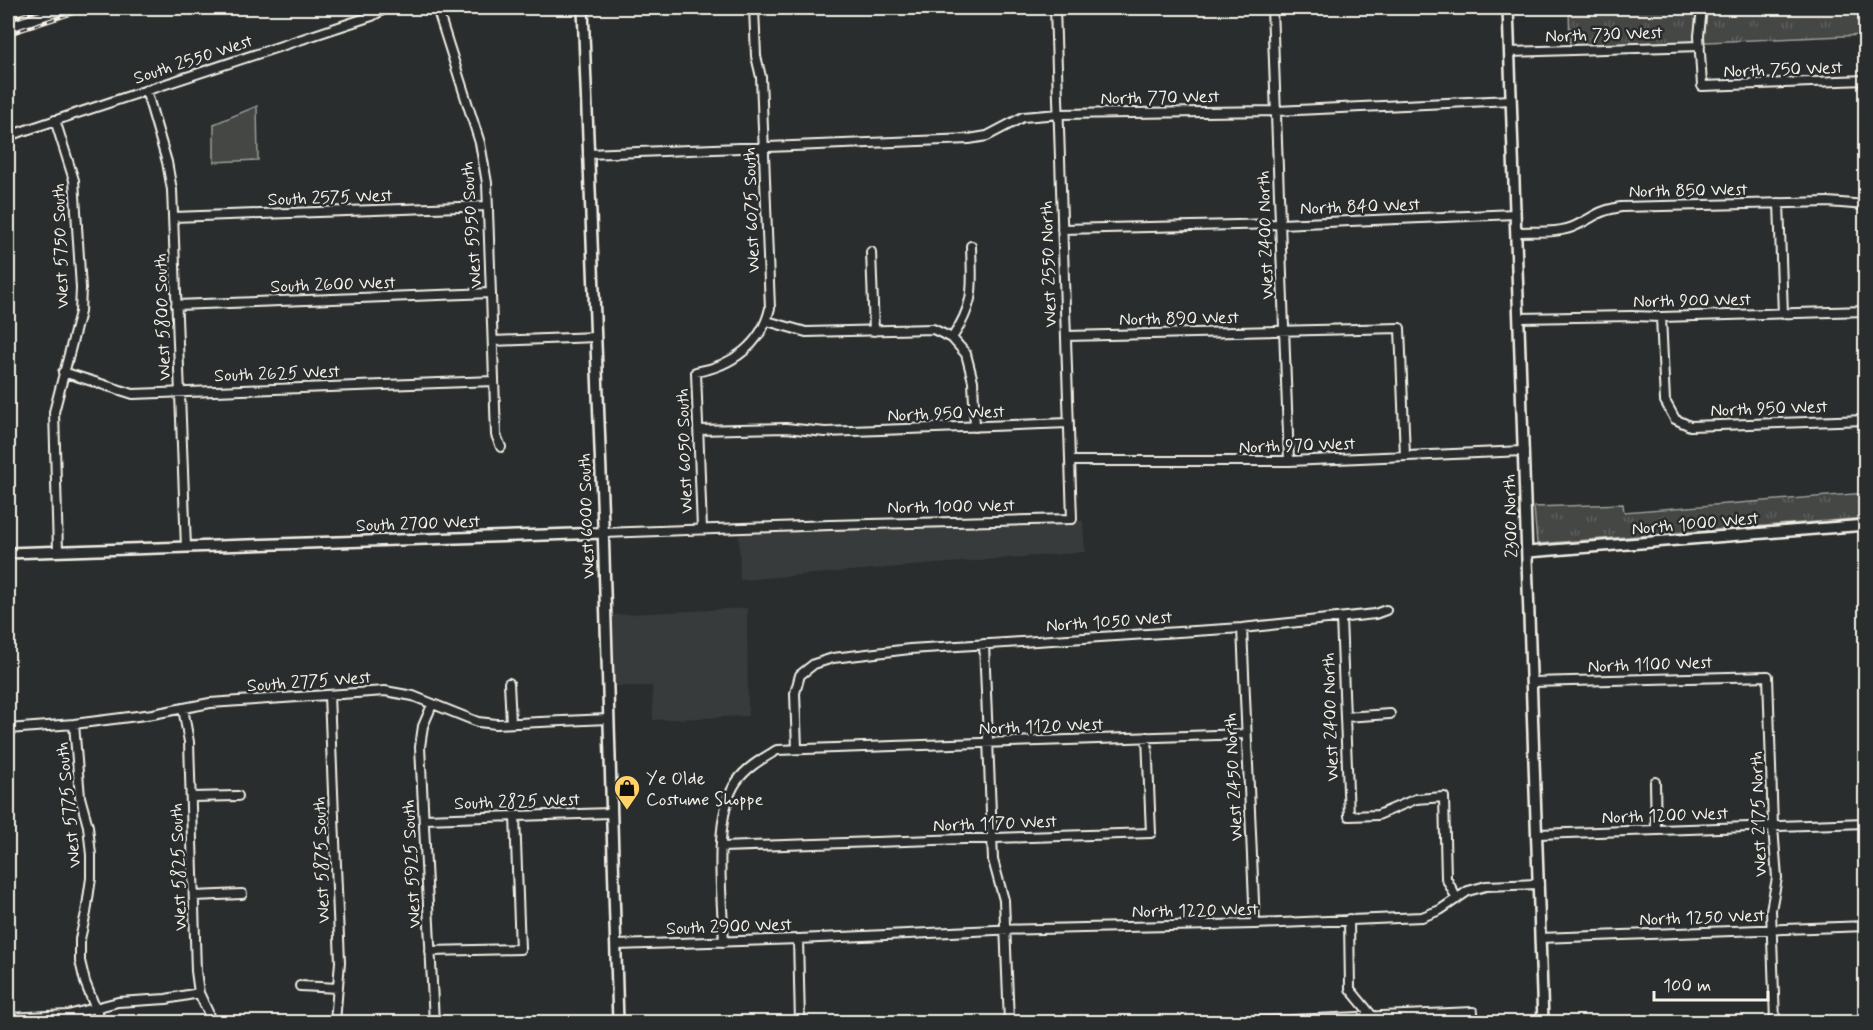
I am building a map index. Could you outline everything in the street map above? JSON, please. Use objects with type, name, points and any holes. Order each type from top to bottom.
[{"type":"street","name":"South 2550 West","points":[[8,136],[372,16],[386,8]]},
{"type":"street","name":"West 5950 South","points":[[437,8],[480,143],[487,183],[496,435],[501,447]]},
{"type":"street","name":"West 6000 South","points":[[583,8],[603,533],[618,1023]]},
{"type":"street","name":"West 6075 South","points":[[696,372],[712,369],[734,359],[750,348],[767,321],[770,308],[761,77],[756,56],[754,8]]},
{"type":"street","name":"West 2550 North","points":[[1055,8],[1072,519]]},
{"type":"street","name":"West 2400 North","points":[[1272,8],[1289,461]]},
{"type":"street","name":"2300 North","points":[[1508,8],[1543,1023]]},
{"type":"street","points":[[1700,46],[1702,8]]},
{"type":"street","name":"North 730 West","points":[[1509,52],[1700,46]]},
{"type":"street","name":"North 750 West","points":[[1700,46],[1702,86],[1866,80]]},
{"type":"street","name":"West 5800 South","points":[[146,90],[167,162],[172,190],[186,547]]},
{"type":"street","name":"North 770 West","points":[[764,147],[969,140],[987,136],[1023,117],[1059,114],[1276,111],[1511,100]]},
{"type":"street","name":"West 5750 South","points":[[56,120],[74,180],[81,288],[80,312],[54,412],[58,551]]},
{"type":"street","points":[[588,154],[764,147]]},
{"type":"street","name":"North 850 West","points":[[1516,232],[1561,230],[1577,225],[1604,210],[1620,207],[1828,202],[1866,205]]},
{"type":"street","points":[[1779,203],[1783,314]]},
{"type":"street","name":"South 2575 West","points":[[173,218],[488,206]]},
{"type":"street","name":"North 840 West","points":[[1062,229],[1280,224],[1515,214]]},
{"type":"street","points":[[952,338],[969,310],[972,292],[971,246]]},
{"type":"street","points":[[871,252],[874,331]]},
{"type":"street","name":"South 2600 West","points":[[176,304],[491,293]]},
{"type":"street","name":"North 900 West","points":[[1519,318],[1632,315],[1661,317],[1866,311]]},
{"type":"street","name":"North 950 West","points":[[1661,317],[1665,401],[1675,419],[1690,426],[1866,420]]},
{"type":"street","points":[[767,321],[806,332],[933,329],[952,338],[966,354],[973,381],[975,427]]},
{"type":"street","name":"North 890 West","points":[[1066,336],[1400,328],[1405,456]]},
{"type":"street","points":[[493,340],[596,337]]},
{"type":"street","name":"South 2625 West","points":[[63,372],[133,394],[494,381]]},
{"type":"street","name":"West 6050 South","points":[[696,372],[702,529]]},
{"type":"street","name":"North 950 West","points":[[698,430],[786,428],[825,432],[1069,423]]},
{"type":"street","name":"North 970 West","points":[[1070,461],[1289,461],[1524,451]]},
{"type":"street","name":"North 1000 West","points":[[830,525],[1072,519]]},
{"type":"street","name":"South 2700 West","points":[[8,553],[830,525]]},
{"type":"street","name":"North 1000 West","points":[[1528,552],[1866,525]]},
{"type":"street","name":"North 1050 West","points":[[797,749],[795,693],[800,675],[814,664],[833,658],[910,649],[1242,628],[1375,614],[1386,610]]},
{"type":"street","name":"West 2400 North","points":[[1341,618],[1349,816],[1378,815],[1416,799],[1444,797],[1446,878],[1457,899]]},
{"type":"street","name":"West 2450 North","points":[[1242,628],[1255,924]]},
{"type":"street","points":[[984,644],[993,860],[1004,900],[1009,1023]]},
{"type":"street","name":"North 1100 West","points":[[1532,682],[1768,676]]},
{"type":"street","name":"West 2175 North","points":[[1768,676],[1777,878],[1771,910],[1775,1023]]},
{"type":"street","points":[[509,683],[511,723]]},
{"type":"street","name":"South 2775 West","points":[[8,729],[74,724],[153,714],[210,703],[397,692],[478,722],[608,719]]},
{"type":"street","name":"West 5875 South","points":[[329,695],[340,962],[335,1023]]},
{"type":"street","name":"West 5925 South","points":[[432,705],[423,726],[420,747],[434,1023]]},
{"type":"street","name":"West 5825 South","points":[[183,708],[189,742],[196,971],[199,993],[208,1011],[210,1023]]},
{"type":"street","points":[[1345,717],[1389,714]]},
{"type":"street","name":"West 5775 South","points":[[74,724],[80,797],[88,826],[91,855],[91,878],[80,939],[80,961],[85,982],[101,1023]]},
{"type":"street","name":"North 1120 West","points":[[721,847],[721,830],[726,804],[736,782],[755,763],[777,750],[1246,734]]},
{"type":"street","name":"North 1170 West","points":[[721,847],[1151,833],[1147,737]]},
{"type":"street","points":[[1655,782],[1656,830]]},
{"type":"street","points":[[191,797],[238,796]]},
{"type":"street","name":"South 2825 West","points":[[424,819],[611,813]]},
{"type":"street","points":[[430,951],[520,949],[515,816]]},
{"type":"street","name":"North 1200 West","points":[[1537,834],[1866,823]]},
{"type":"street","points":[[721,847],[724,942]]},
{"type":"street","name":"North 1220 West","points":[[843,936],[1422,917],[1440,910],[1468,891],[1486,885],[1539,884]]},
{"type":"street","points":[[194,896],[242,894]]},
{"type":"street","points":[[1348,919],[1350,989],[1373,1020]]},
{"type":"street","name":"North 1250 West","points":[[1540,938],[1866,926]]},
{"type":"street","name":"South 2900 West","points":[[616,945],[843,936]]},
{"type":"street","points":[[798,939],[800,1023]]},
{"type":"street","points":[[300,986],[338,988]]},
{"type":"street","points":[[8,1018],[68,1015],[118,1002],[166,999],[199,993]]},
{"type":"street","points":[[1245,1023],[1373,1020],[1473,1012],[1473,1023]]},
{"type":"shaded area","points":[[1083,521],[1085,552],[740,580],[739,533]]},
{"type":"shaded area","points":[[747,608],[748,716],[653,720],[652,686],[613,686],[611,615]]},
{"type":"green space","points":[[1569,8],[1865,8],[1865,35],[1570,48]]},
{"type":"green space","points":[[257,106],[258,160],[214,162],[214,124]]},
{"type":"green space","points":[[1866,493],[1865,518],[1537,544],[1534,507],[1623,504],[1624,512]]},
{"type":"railway","points":[[8,20],[45,8]]},
{"type":"railway","points":[[8,34],[88,8]]},
{"type":"place","name":"Ye Olde Costume Shoppe","points":[[627,811]]}]
